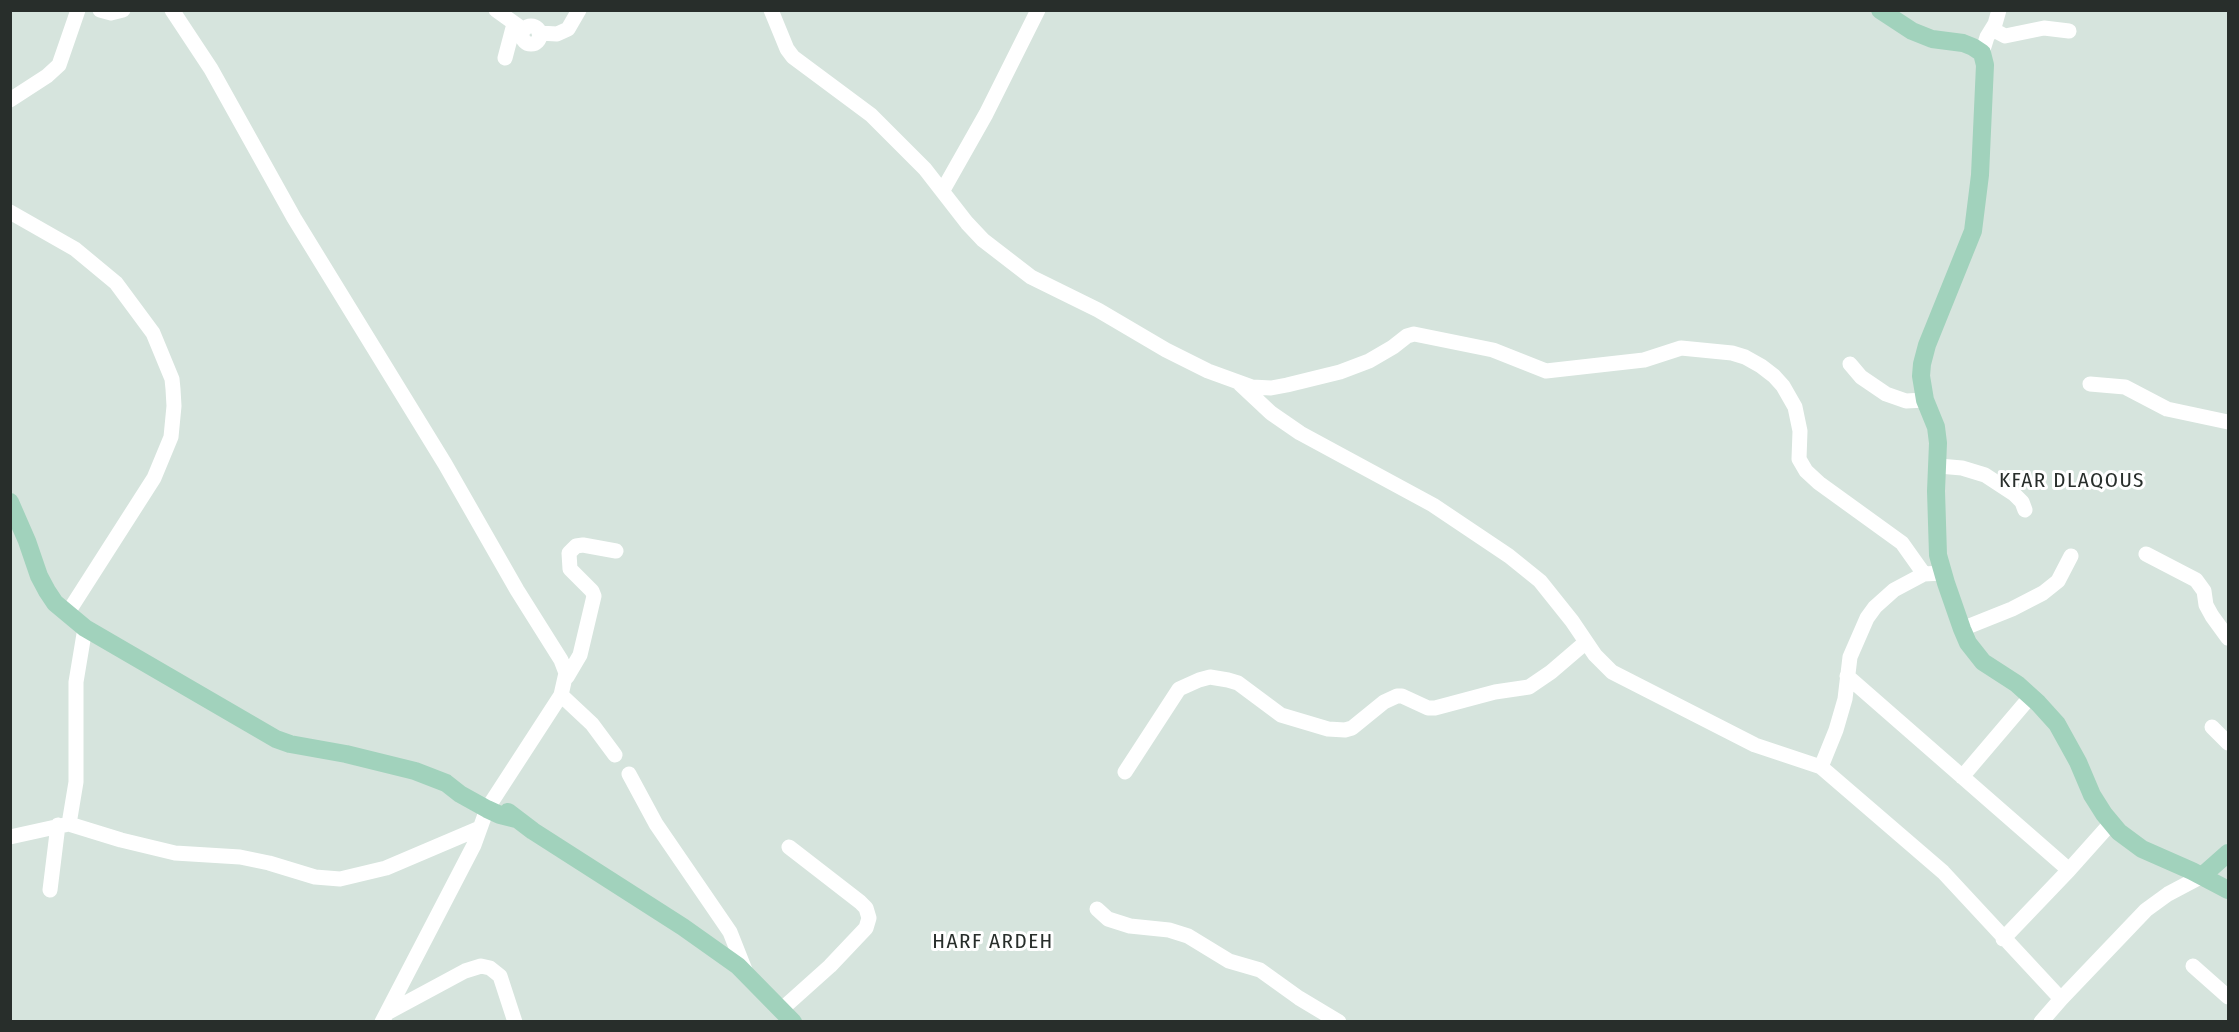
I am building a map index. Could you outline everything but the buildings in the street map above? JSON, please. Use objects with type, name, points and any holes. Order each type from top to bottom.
[{"type":"main road","points":[[1880,10],[1922,36],[1963,43],[1982,53],[1985,65],[1980,175],[1973,231],[1927,345],[1921,376],[1925,400],[1936,427],[1939,466],[1936,491],[1936,539],[1942,573],[1962,629],[1968,643],[1983,662],[2031,696],[2064,735],[2092,795],[2111,823],[2142,849],[2229,890]]},
{"type":"main road","points":[[10,502],[39,576],[55,603],[85,628],[276,739],[290,744],[387,763],[446,783],[468,785],[491,804],[500,815],[516,819],[699,938],[738,966],[787,1015]]},
{"type":"main road","points":[[2202,876],[2229,853]]},
{"type":"street","points":[[10,100],[40,81],[58,65],[78,10]]},
{"type":"street","points":[[100,10],[111,13],[123,10]]},
{"type":"street","points":[[172,10],[211,69],[294,218],[445,464],[517,590],[561,660],[567,677]]},
{"type":"street","points":[[496,10],[519,27],[524,40],[529,44],[536,42],[539,33],[557,34],[568,29],[579,10]]},
{"type":"street","points":[[771,10],[787,49],[793,57],[871,115],[943,190],[974,231],[1031,277],[1098,310],[1188,362],[1240,384],[1271,388],[1340,372],[1369,361],[1414,333],[1493,350],[1546,371],[1655,358],[1682,348],[1732,353],[1761,366],[1783,386],[1795,407],[1800,431],[1799,459],[1806,471],[1836,496],[1902,543],[1924,574]]},
{"type":"street","points":[[943,190],[986,114],[1038,10]]},
{"type":"street","points":[[1982,53],[1999,10]]},
{"type":"street","points":[[505,58],[519,27]]},
{"type":"street","points":[[1992,29],[2005,36],[2044,28],[2069,31]]},
{"type":"street","points":[[10,212],[75,249],[116,283],[153,333],[172,379],[174,406],[171,436],[164,456],[154,478],[67,614]]},
{"type":"street","points":[[1851,364],[1861,377],[1886,394],[1906,401],[1925,400]]},
{"type":"street","points":[[1240,384],[1271,413],[1300,433],[1433,505],[1509,556],[1540,581],[1602,663],[1626,681],[1761,748],[1821,767],[1943,872],[2061,999]]},
{"type":"street","points":[[2090,384],[2125,387],[2168,409],[2229,422]]},
{"type":"street","points":[[1939,466],[1962,468],[1985,475],[2014,494],[2022,502],[2025,510]]},
{"type":"street","points":[[384,1017],[474,845],[491,804],[561,695],[567,677],[580,655],[594,596],[570,569],[569,553],[576,546],[584,545],[616,551]]},
{"type":"street","points":[[2146,554],[2196,580],[2204,591],[2206,605],[2212,616],[2229,638]]},
{"type":"street","points":[[1962,629],[2012,609],[2043,593],[2058,581],[2071,556]]},
{"type":"street","points":[[1821,767],[1836,730],[1845,699],[1850,657],[1867,618],[1875,607],[1894,590],[1924,574],[1942,573]]},
{"type":"street","points":[[50,890],[64,824],[76,782],[76,682],[85,628]]},
{"type":"street","points":[[1125,772],[1179,689],[1199,680],[1210,677],[1238,683],[1281,715],[1338,731],[1352,728],[1384,702],[1397,696],[1402,696],[1428,708],[1435,708],[1495,692],[1528,687],[1551,672],[1586,642]]},
{"type":"street","points":[[1847,676],[2069,870]]},
{"type":"street","points":[[561,695],[592,724],[615,755]]},
{"type":"street","points":[[1962,777],[2031,696]]},
{"type":"street","points":[[2211,727],[2229,743]]},
{"type":"street","points":[[629,774],[656,825],[730,933],[747,975]]},
{"type":"street","points":[[2003,939],[2111,823]]},
{"type":"street","points":[[10,837],[64,824],[176,853],[240,857],[269,863],[309,876],[340,879],[386,868],[480,828]]},
{"type":"street","points":[[787,1015],[866,927],[869,918],[866,908],[860,902],[789,847]]},
{"type":"street","points":[[2041,1022],[2154,902],[2202,876]]},
{"type":"street","points":[[1097,909],[1108,919],[1130,926],[1169,930],[1188,936],[1229,961],[1260,970],[1299,998],[1339,1022]]},
{"type":"street","points":[[384,1017],[465,970],[482,966],[490,968],[500,976],[515,1022]]},
{"type":"street","points":[[2193,966],[2229,997]]},
{"type":"district","name":"KFAR DLAQOUS","points":[[2072,481]]},
{"type":"district","name":"HARF ARDEH","points":[[993,942]]}]
